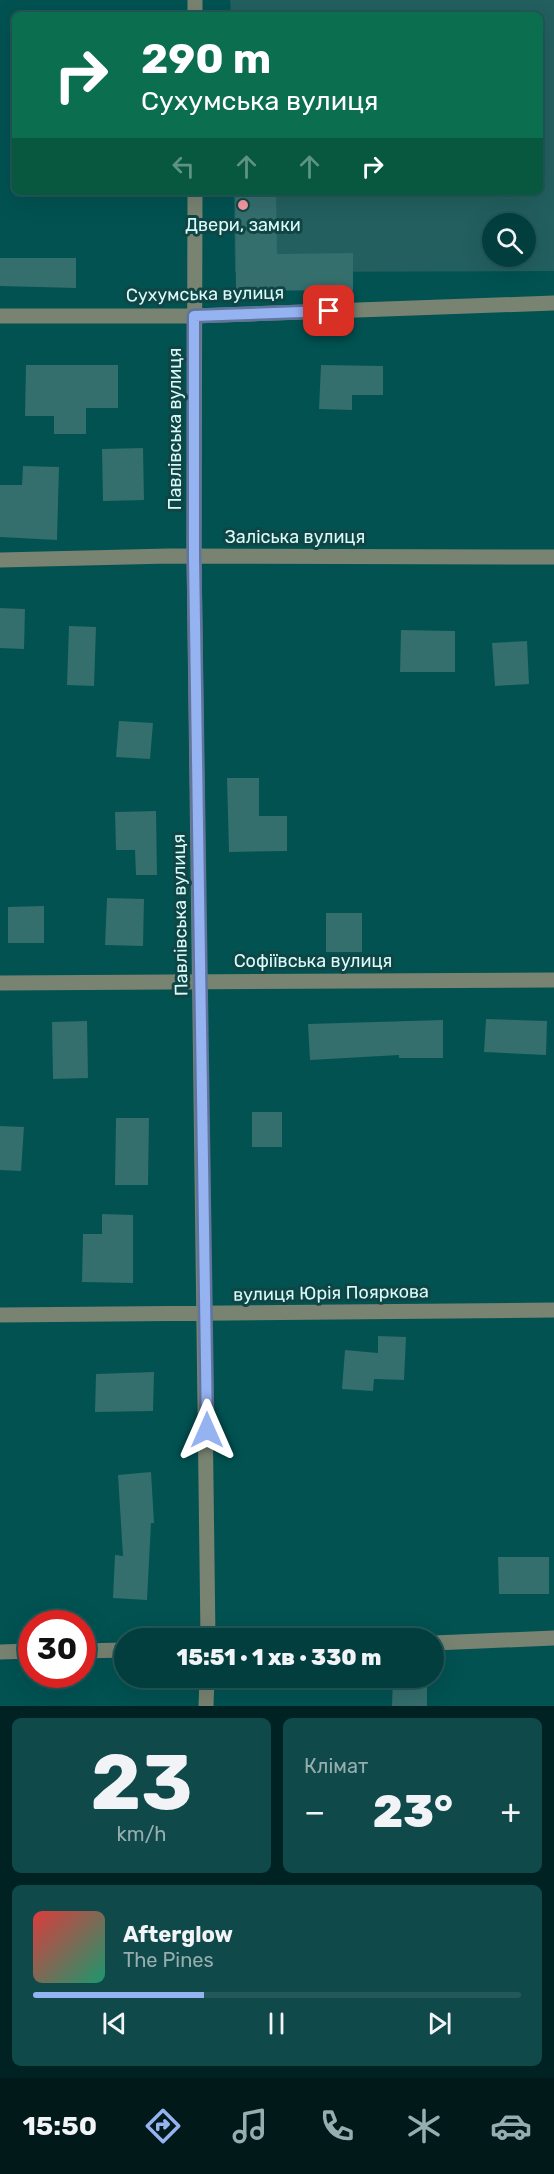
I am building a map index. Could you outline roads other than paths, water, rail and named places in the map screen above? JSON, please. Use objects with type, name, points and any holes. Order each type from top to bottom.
[{"type":"street","name":"Павлівська вулиця","points":[[195,195],[194,556],[206,1314],[208,1628]]},
{"type":"street","name":"Сухумська вулиця","points":[[0,316],[194,316],[554,303]]},
{"type":"street","name":"Заліська вулиця","points":[[0,560],[194,556],[554,557]]},
{"type":"street","name":"Софіївська вулиця","points":[[0,983],[200,980],[554,980]]},
{"type":"street","name":"вулиця Юрія Пояркова","points":[[0,1315],[554,1310]]},
{"type":"street","points":[[444,1643],[554,1638]]},
{"type":"street","points":[[96,1651],[114,1650]]},
{"type":"street","points":[[0,1652],[18,1651]]},
{"type":"street","points":[[206,1706],[207,1688]]},
{"type":"place","name":"Двери, замки","points":[[243,205]]}]
